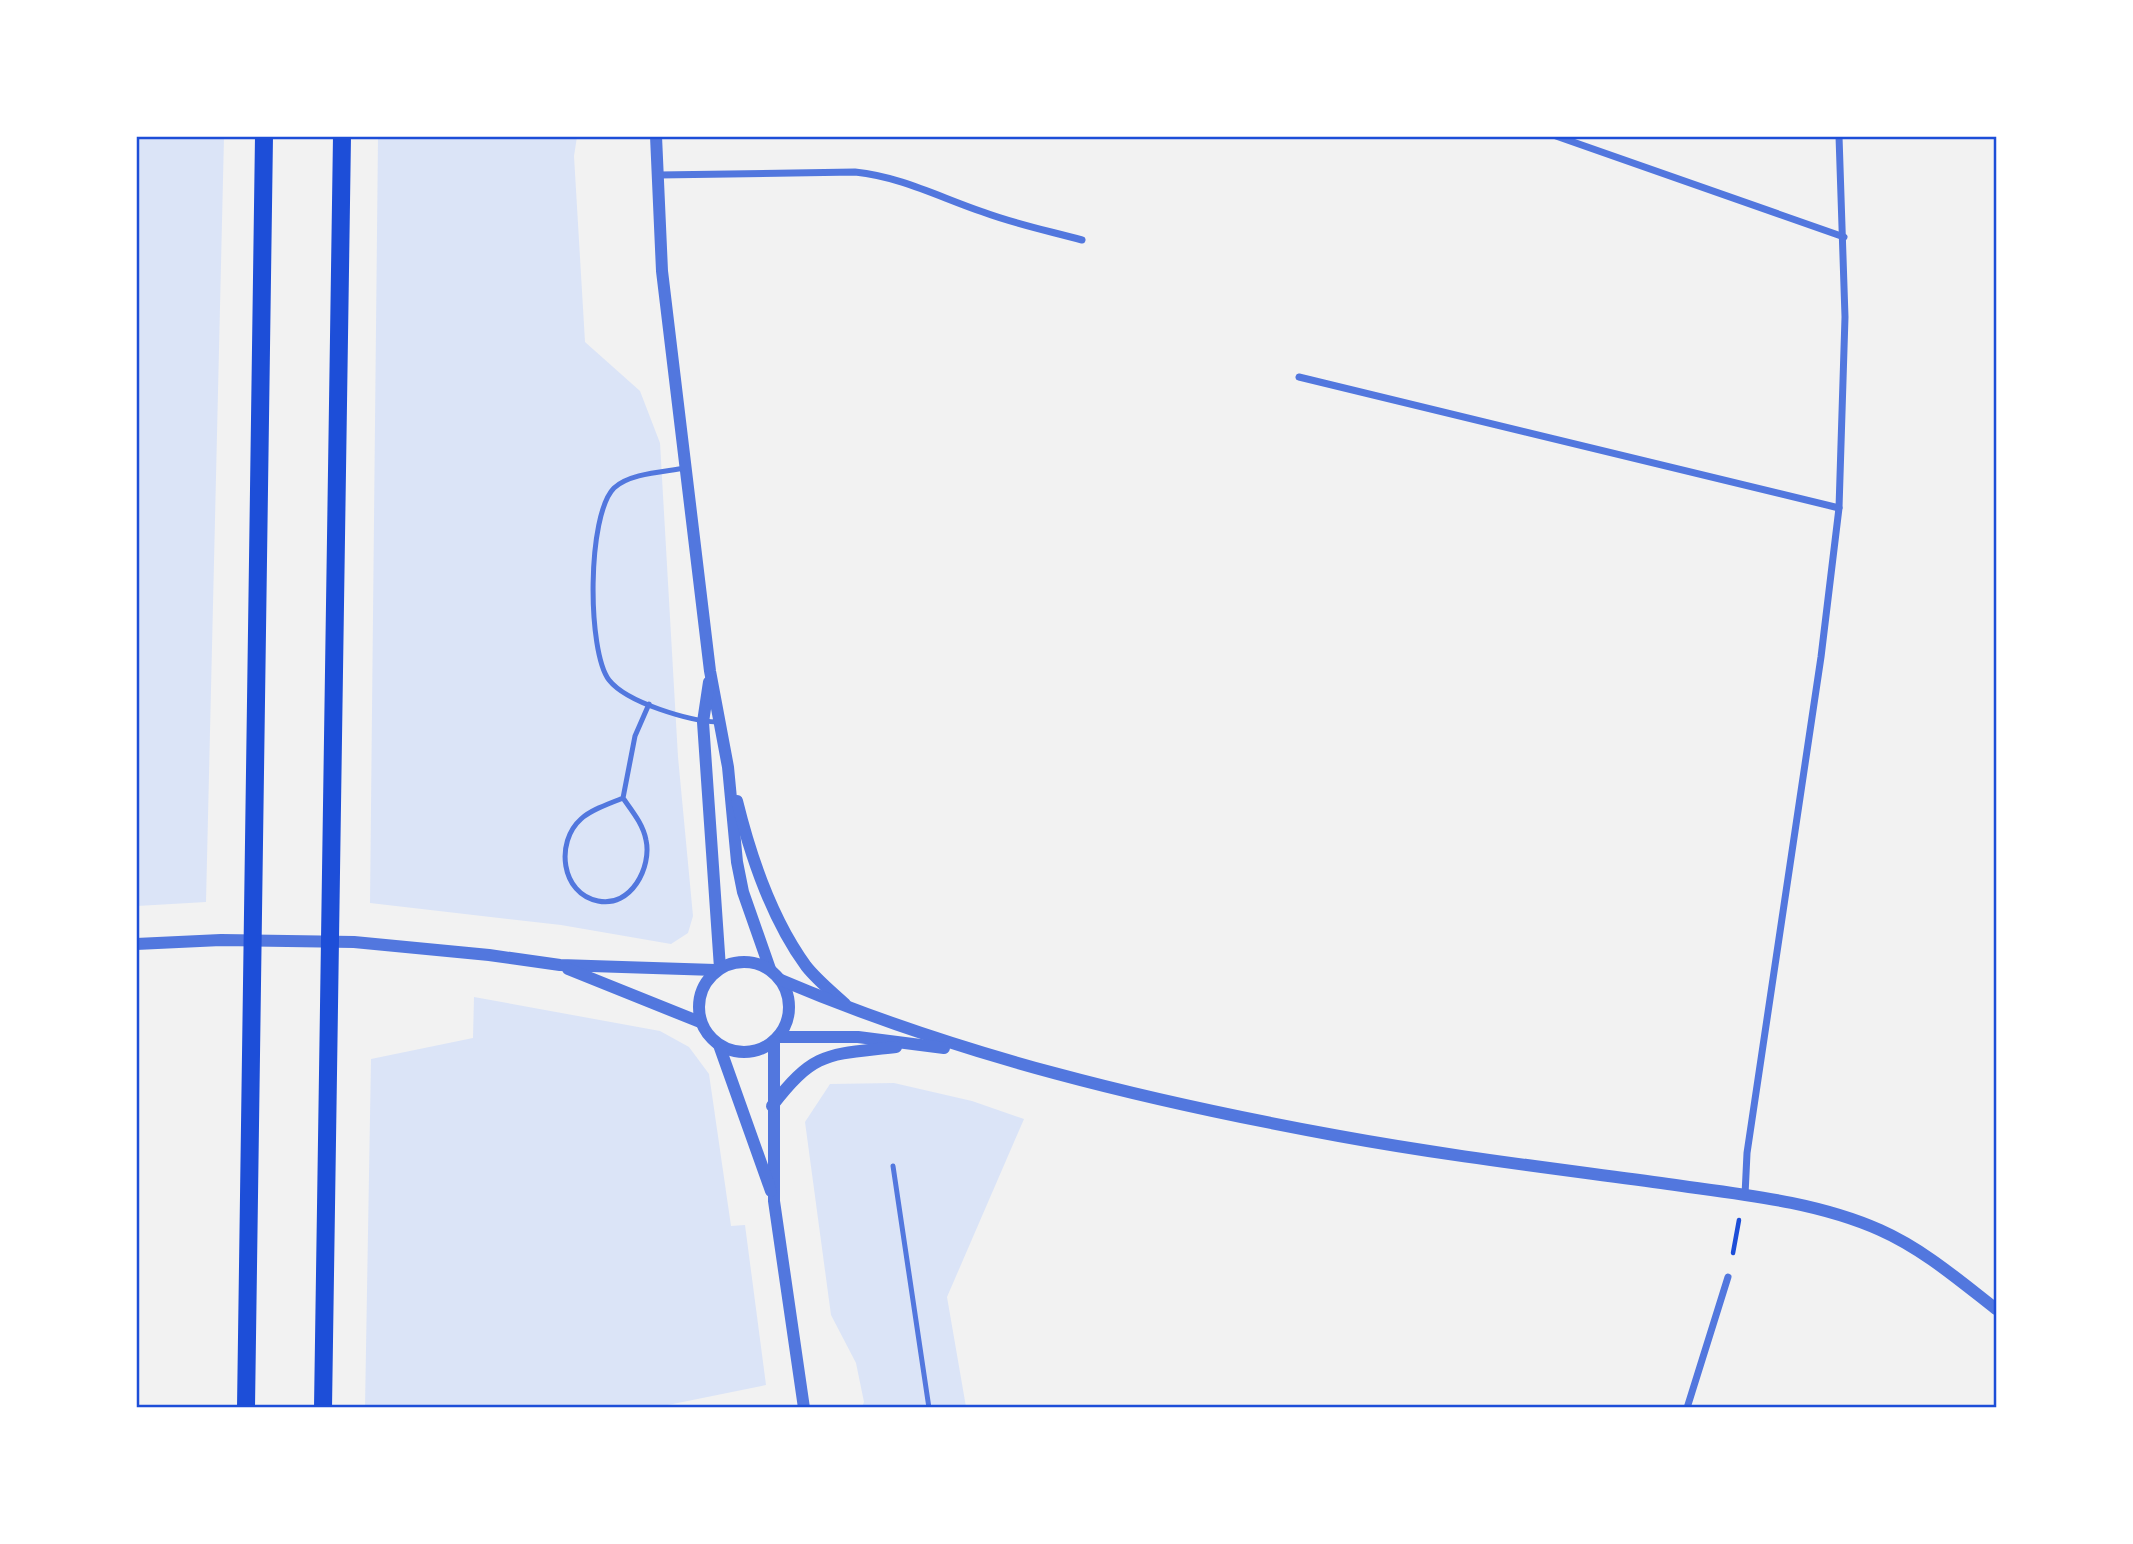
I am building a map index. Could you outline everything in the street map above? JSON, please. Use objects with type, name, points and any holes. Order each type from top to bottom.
[{"type":"main road","points":[[246,1408],[264,136]]},
{"type":"main road","points":[[324,1408],[342,136]]},
{"type":"street","points":[[656,136],[662,271],[710,671],[728,767],[736,853],[743,892],[770,970]]},
{"type":"street","points":[[1556,136],[1844,237]]},
{"type":"street","points":[[1745,1195],[1747,1153],[1821,657],[1839,508],[1844,396],[1844,237],[1839,136]]},
{"type":"street","points":[[659,175],[855,172],[878,175],[920,187],[984,213],[1082,240]]},
{"type":"street","points":[[1299,377],[1839,508]]},
{"type":"street","points":[[710,671],[703,722],[718,969],[703,985],[698,1004],[700,1022],[708,1035],[719,1045],[736,1052],[755,1051],[776,1039],[858,1037],[913,1046],[961,1049]]},
{"type":"street","points":[[728,767],[751,857],[780,920],[807,967],[850,1009]]},
{"type":"street","points":[[136,944],[222,940],[354,942],[560,965],[718,969],[738,961],[755,962],[770,970],[788,994],[789,1009],[776,1039],[772,1106],[774,1201],[804,1408]]},
{"type":"street","points":[[560,965],[700,1022]]},
{"type":"street","points":[[780,980],[850,1009],[961,1049],[1132,1092],[1341,1136],[1745,1195],[1836,1214],[1881,1230],[1938,1265],[1997,1309]]},
{"type":"street","points":[[719,1045],[774,1201]]},
{"type":"street","points":[[772,1106],[795,1076],[827,1056],[913,1046]]},
{"type":"street","points":[[1688,1408],[1728,1277]]},
{"type":"lane","points":[[685,468],[624,481],[612,489],[598,523],[594,600],[596,641],[601,667],[610,682],[629,697],[703,722],[721,722]]},
{"type":"lane","points":[[623,798],[591,811],[579,821],[569,834],[565,849],[565,863],[575,888],[598,901],[617,898],[629,892],[645,868],[646,838],[623,798],[635,736],[649,704]]},
{"type":"lane","points":[[893,1166],[929,1408]]},
{"type":"path","points":[[1728,1277],[1745,1195]]},
{"type":"shaded area","points":[[137,136],[224,137],[206,902],[137,906]]},
{"type":"shaded area","points":[[378,137],[577,137],[574,156],[585,342],[640,391],[660,443],[678,757],[693,916],[688,933],[671,944],[561,925],[370,903]]},
{"type":"shaded area","points":[[474,997],[660,1031],[689,1047],[709,1074],[731,1226],[745,1225],[766,1385],[658,1407],[365,1407],[371,1059],[473,1038]]},
{"type":"shaded area","points":[[894,1083],[972,1101],[1024,1119],[947,1297],[966,1407],[862,1407],[864,1402],[856,1363],[831,1315],[805,1122],[830,1084]]}]
